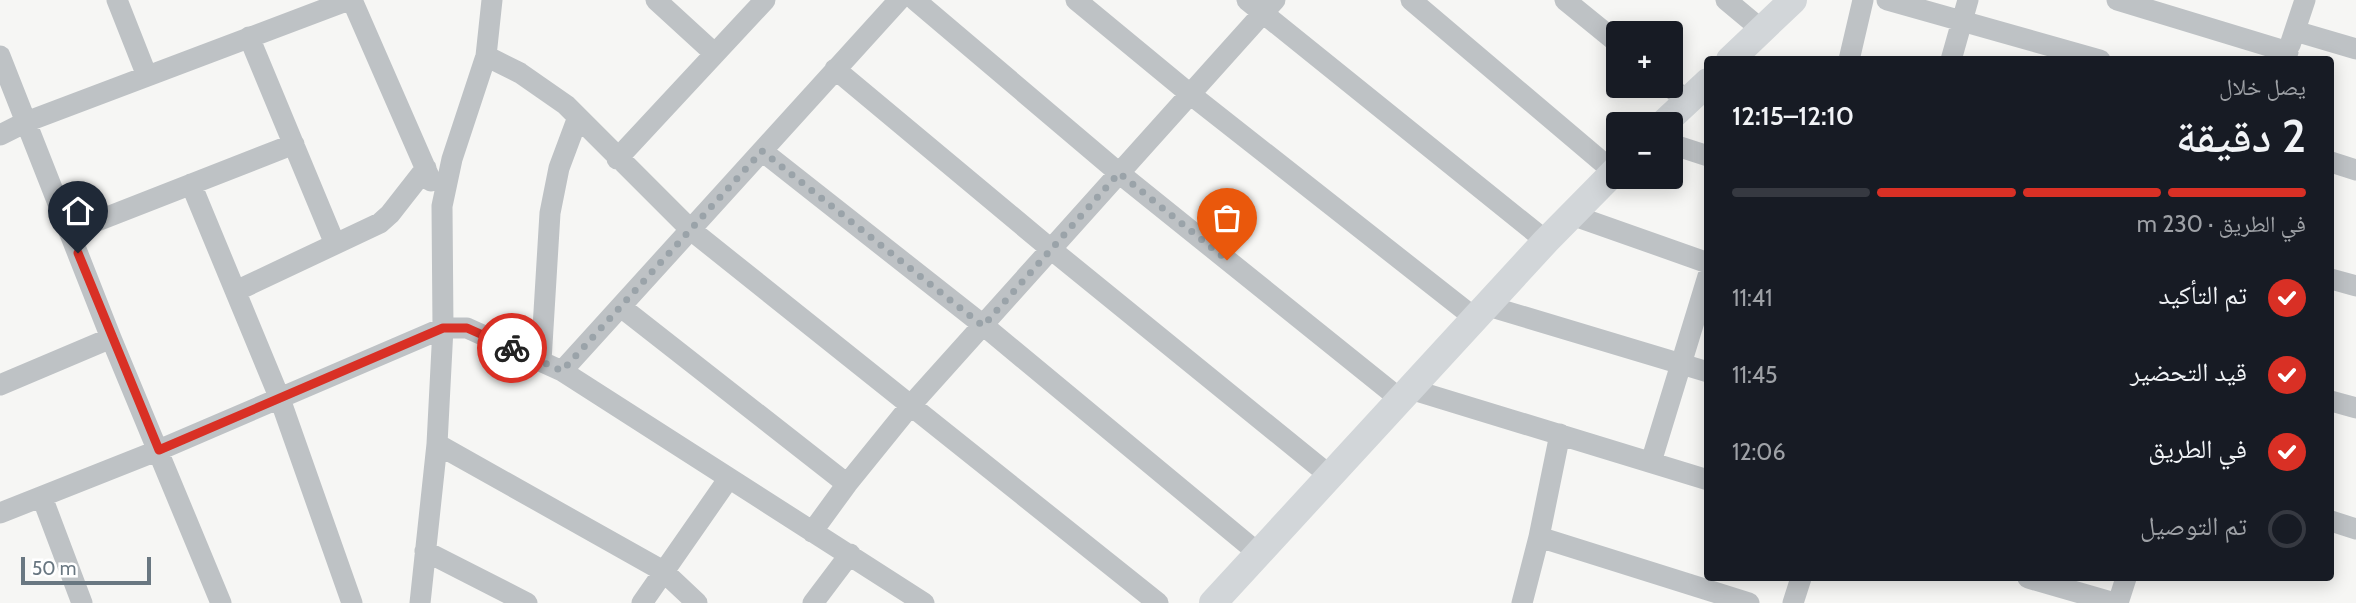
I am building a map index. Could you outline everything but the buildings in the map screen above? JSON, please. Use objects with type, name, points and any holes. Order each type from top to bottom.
[{"type":"main road","points":[[1738,56],[1793,0]]},
{"type":"main road","points":[[1683,92],[1704,84]]},
{"type":"main road","points":[[1213,603],[1546,241],[1606,180]]},
{"type":"street","points":[[117,0],[147,76]]},
{"type":"street","points":[[0,135],[26,122],[351,0],[442,206]]},
{"type":"street","points":[[414,601],[425,551],[437,444],[443,328],[442,206],[452,159],[486,56],[492,0]]},
{"type":"street","points":[[656,0],[715,54]]},
{"type":"street","points":[[617,159],[765,0]]},
{"type":"street","points":[[562,371],[899,0]]},
{"type":"street","points":[[915,0],[1119,173],[1405,394],[1560,434],[1704,479]]},
{"type":"street","points":[[1076,0],[1190,94],[1482,312],[1704,371]]},
{"type":"street","points":[[1411,0],[1606,162]]},
{"type":"street","points":[[1565,0],[1606,33]]},
{"type":"street","points":[[1726,0],[1762,30]]},
{"type":"street","points":[[1850,56],[1863,0]]},
{"type":"street","points":[[1887,0],[2085,56]]},
{"type":"street","points":[[1952,56],[1968,0]]},
{"type":"street","points":[[2117,0],[2286,56],[2302,1]]},
{"type":"street","points":[[812,532],[846,484],[911,405],[1190,94],[1262,4],[1546,241]]},
{"type":"street","points":[[2295,31],[2356,49]]},
{"type":"street","points":[[249,37],[335,244]]},
{"type":"street","points":[[0,56],[111,338],[221,603]]},
{"type":"street","points":[[486,56],[520,73],[549,92],[578,117],[617,159],[691,230],[1158,603]]},
{"type":"street","points":[[835,69],[1329,475]]},
{"type":"street","points":[[541,361],[550,213],[559,169],[578,117]]},
{"type":"street","points":[[69,232],[294,144]]},
{"type":"street","points":[[1683,148],[1704,155]]},
{"type":"street","points":[[762,151],[983,326],[1258,553]]},
{"type":"street","points":[[2334,163],[2356,170]]},
{"type":"street","points":[[236,291],[380,223],[426,168]]},
{"type":"street","points":[[191,184],[280,399],[352,603]]},
{"type":"street","points":[[1572,215],[1704,262]]},
{"type":"street","points":[[2334,280],[2356,286]]},
{"type":"street","points":[[1651,462],[1704,290]]},
{"type":"street","points":[[621,307],[846,484]]},
{"type":"street","points":[[0,513],[159,450],[443,328],[467,328],[562,371],[924,603]]},
{"type":"street","points":[[0,385],[111,338]]},
{"type":"street","points":[[2334,402],[2356,408]]},
{"type":"street","points":[[1522,603],[1539,537],[1560,434]]},
{"type":"street","points":[[437,444],[663,571],[697,603]]},
{"type":"street","points":[[642,603],[729,478]]},
{"type":"street","points":[[42,497],[81,603]]},
{"type":"street","points":[[2334,522],[2356,529]]},
{"type":"street","points":[[1539,537],[1749,603]]},
{"type":"street","points":[[425,551],[527,603]]},
{"type":"street","points":[[813,603],[850,554]]},
{"type":"street","points":[[1793,603],[1800,581]]},
{"type":"street","points":[[2039,581],[2116,603],[2125,581]]},
{"type":"way so far","points":[[512,348],[562,371],[762,151],[983,326],[1119,173],[1227,260]]},
{"type":"route","points":[[78,253],[159,450],[443,328],[467,328],[512,348]]}]
